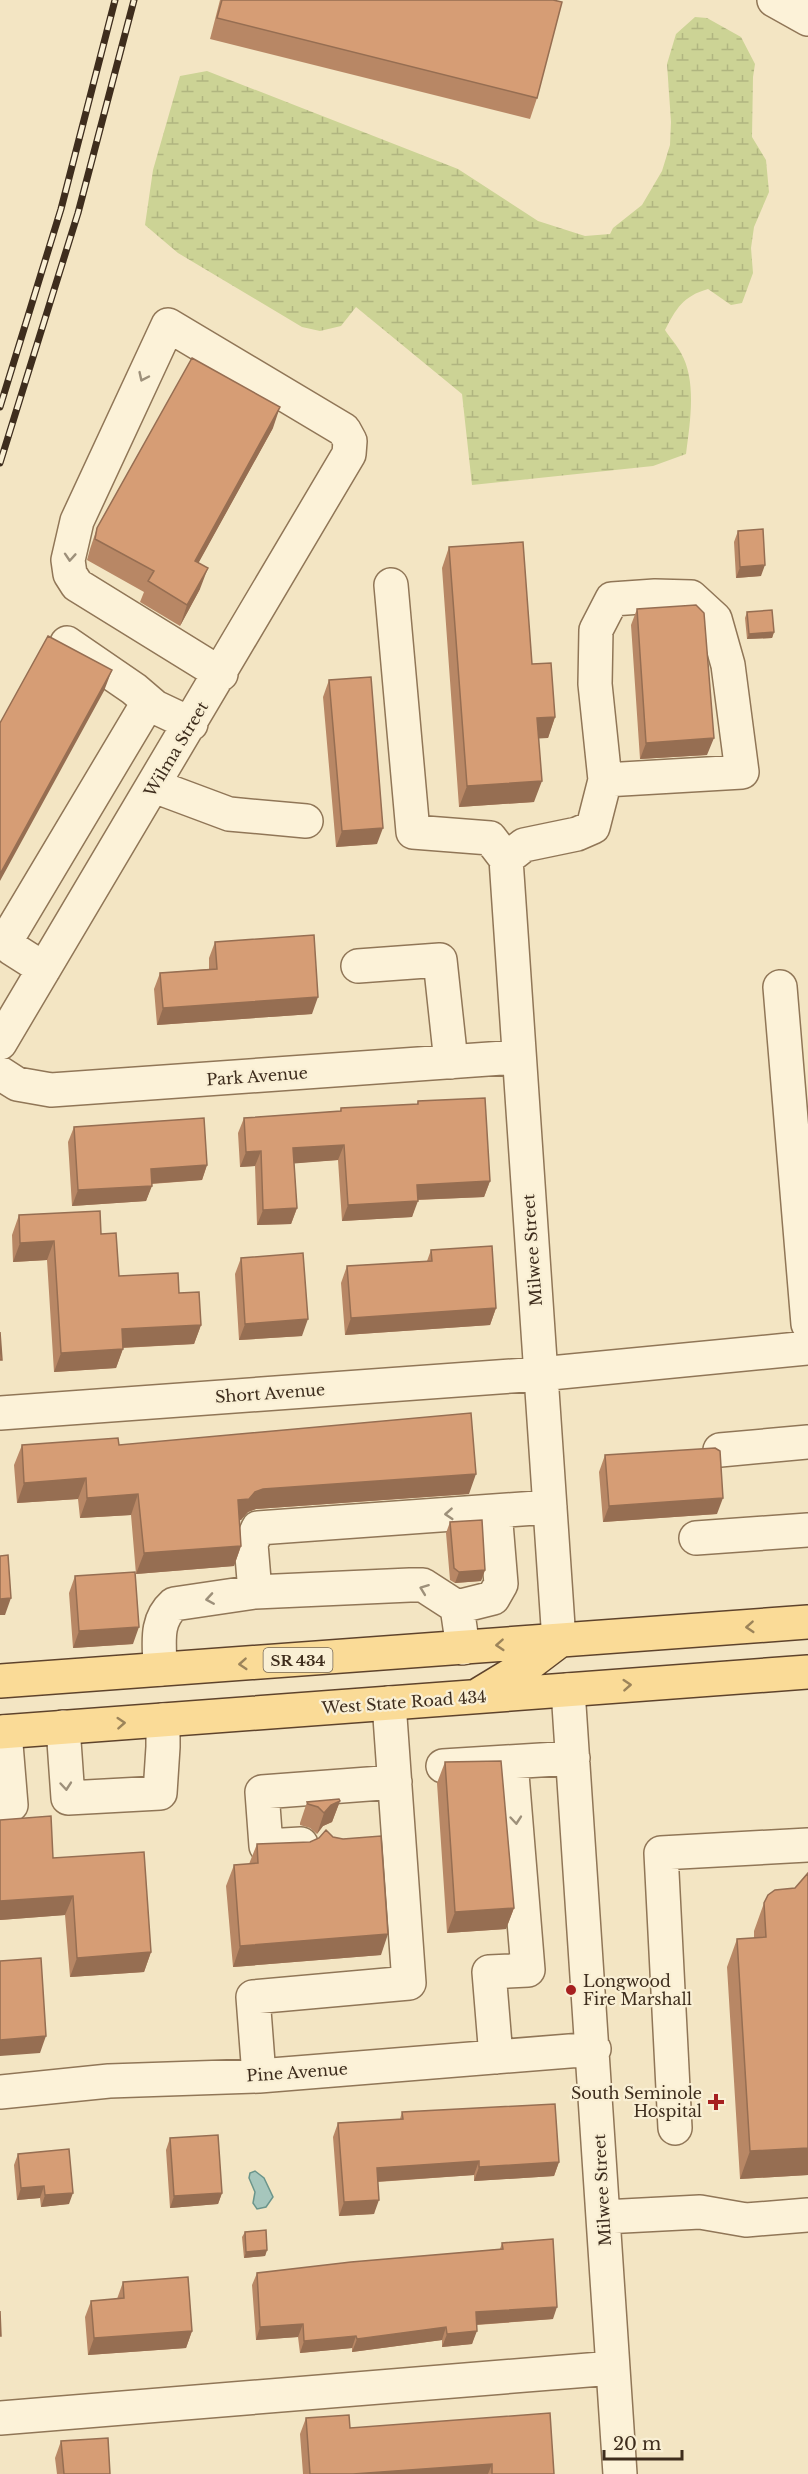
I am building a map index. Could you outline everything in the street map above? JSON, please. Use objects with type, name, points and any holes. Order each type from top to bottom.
[{"type":"main road","name":"SR 434","points":[[0,1681],[808,1623]]},
{"type":"main road","points":[[568,1690],[579,1673],[595,1658],[639,1635]]},
{"type":"main road","points":[[476,1696],[526,1666],[559,1641]]},
{"type":"main road","name":"West State Road 434","points":[[3,1732],[808,1672]]},
{"type":"street","points":[[774,0],[808,19]]},
{"type":"street","name":"Wilma Street","points":[[0,1043],[221,674],[349,454],[350,441],[344,430],[168,325],[77,521],[68,560],[70,574],[77,585],[221,674]]},
{"type":"street","points":[[392,585],[413,832],[490,838],[506,859],[524,845],[577,834],[593,827],[604,780],[595,684],[596,630],[612,599],[655,596],[691,597],[715,619],[728,665],[742,772],[604,780]]},
{"type":"street","points":[[67,643],[155,706],[191,724]]},
{"type":"street","points":[[44,969],[11,948],[3,939],[143,711],[155,706]]},
{"type":"street","points":[[154,786],[229,814],[306,821]]},
{"type":"street","name":"Milwee Street","points":[[506,859],[559,1641]]},
{"type":"street","points":[[358,966],[440,960],[451,1062]]},
{"type":"street","points":[[780,987],[808,1324]]},
{"type":"street","name":"Park Avenue","points":[[0,1073],[17,1084],[51,1090],[518,1057]]},
{"type":"street","name":"Short Avenue","points":[[0,1413],[540,1374],[808,1348]]},
{"type":"street","points":[[720,1450],[808,1442]]},
{"type":"street","points":[[255,1592],[251,1544],[258,1528],[550,1507]]},
{"type":"street","points":[[160,1670],[160,1626],[164,1613],[174,1604],[255,1592],[423,1586],[457,1607],[493,1598],[501,1584],[495,1511]]},
{"type":"street","points":[[696,1538],[808,1530]]},
{"type":"street","points":[[457,1607],[463,1648]]},
{"type":"street","name":"Milwee Street","points":[[568,1690],[594,2049],[620,2474]]},
{"type":"street","points":[[259,2076],[253,1997],[409,1983],[389,1703]]},
{"type":"street","points":[[63,1727],[68,1798],[160,1793],[163,1720]]},
{"type":"street","points":[[0,1806],[11,1805],[3,1732]]},
{"type":"street","points":[[443,1766],[573,1758]]},
{"type":"street","points":[[496,2057],[489,1972],[528,1970],[511,1762]]},
{"type":"street","points":[[301,1844],[266,1846],[262,1792],[395,1782]]},
{"type":"street","points":[[366,1838],[398,1836]]},
{"type":"street","points":[[675,2128],[661,1853],[808,1845]]},
{"type":"street","name":"Pine Avenue","points":[[0,2092],[109,2080],[259,2076],[594,2049]]},
{"type":"street","points":[[604,2217],[700,2212],[746,2220],[808,2215]]},
{"type":"street","points":[[0,2418],[613,2368]]},
{"type":"green space","points":[[695,17],[707,18],[741,37],[755,64],[752,137],[766,160],[769,192],[754,227],[751,248],[753,273],[742,303],[731,305],[708,289],[699,292],[681,304],[665,330],[678,347],[689,376],[691,402],[686,454],[653,466],[472,485],[462,394],[356,307],[341,326],[320,331],[302,327],[178,253],[145,225],[153,170],[180,76],[207,71],[458,169],[538,221],[585,236],[610,234],[613,228],[642,205],[662,171],[670,145],[671,122],[667,64],[676,34]]},
{"type":"water","points":[[255,2171],[264,2178],[273,2197],[266,2207],[257,2209],[253,2203],[255,2192],[249,2178],[250,2173]]},
{"type":"building","points":[[222,0],[553,0],[562,2],[537,98],[217,18]]},
{"type":"building","points":[[192,358],[280,407],[195,561],[208,568],[187,605],[148,581],[154,571],[95,539],[97,528]]},
{"type":"building","points":[[763,529],[765,565],[740,567],[738,531]]},
{"type":"building","points":[[523,542],[532,664],[551,663],[555,717],[537,718],[542,781],[467,786],[449,547]]},
{"type":"building","points":[[696,605],[704,613],[714,738],[646,743],[637,609]]},
{"type":"building","points":[[772,610],[774,632],[749,634],[747,612]]},
{"type":"building","points":[[48,636],[112,670],[0,874],[0,723]]},
{"type":"building","points":[[371,677],[383,828],[342,831],[329,680]]},
{"type":"building","points":[[314,935],[318,997],[163,1008],[160,973],[217,969],[215,942]]},
{"type":"building","points":[[485,1098],[490,1181],[417,1185],[418,1201],[348,1205],[344,1145],[293,1148],[297,1208],[263,1210],[261,1151],[246,1152],[244,1118],[341,1111],[341,1108],[418,1104],[418,1101]]},
{"type":"building","points":[[204,1118],[207,1165],[151,1169],[152,1186],[78,1190],[74,1127]]},
{"type":"building","points":[[100,1211],[101,1234],[116,1233],[119,1276],[178,1273],[179,1293],[199,1292],[201,1325],[122,1329],[123,1349],[61,1353],[54,1241],[20,1243],[19,1215]]},
{"type":"building","points":[[492,1246],[496,1308],[351,1318],[347,1266],[432,1261],[431,1250]]},
{"type":"building","points":[[303,1253],[308,1319],[245,1324],[241,1258]]},
{"type":"building","points":[[0,1332],[2,1360],[0,1360]]},
{"type":"building","points":[[471,1413],[476,1474],[263,1489],[255,1492],[249,1499],[238,1500],[241,1546],[144,1553],[138,1494],[87,1498],[86,1478],[24,1483],[22,1445],[118,1438],[119,1445]]},
{"type":"building","points":[[715,1448],[720,1451],[723,1498],[609,1506],[605,1455]]},
{"type":"building","points":[[482,1520],[485,1570],[459,1572],[454,1568],[450,1522]]},
{"type":"building","points":[[8,1555],[11,1598],[0,1599],[0,1556]]},
{"type":"building","points":[[135,1572],[139,1627],[79,1631],[75,1576]]},
{"type":"building","points":[[501,1761],[514,1908],[455,1912],[445,1762]]},
{"type":"building","points":[[339,1799],[340,1801],[331,1805],[324,1813],[307,1802]]},
{"type":"building","points":[[51,1816],[53,1858],[144,1852],[151,1952],[77,1958],[73,1896],[0,1901],[0,1820]]},
{"type":"building","points":[[326,1830],[333,1837],[343,1839],[381,1836],[388,1934],[240,1946],[234,1865],[258,1863],[257,1844],[310,1842],[319,1838]]},
{"type":"building","points":[[808,1873],[808,2148],[750,2151],[737,1939],[766,1937],[764,1903],[768,1895],[775,1890],[795,1888]]},
{"type":"building","points":[[41,1958],[46,2036],[0,2040],[0,1961]]},
{"type":"building","points":[[555,2104],[559,2162],[479,2167],[479,2161],[377,2168],[379,2200],[344,2202],[338,2123],[403,2119],[402,2112]]},
{"type":"building","points":[[218,2135],[222,2193],[174,2196],[170,2138]]},
{"type":"building","points":[[69,2149],[73,2193],[45,2195],[44,2186],[21,2188],[18,2154]]},
{"type":"building","points":[[266,2230],[267,2250],[246,2252],[245,2232]]},
{"type":"building","points":[[553,2239],[557,2307],[476,2312],[477,2331],[447,2334],[446,2327],[357,2339],[356,2336],[304,2341],[303,2324],[260,2327],[257,2273],[351,2262],[503,2249],[502,2243]]},
{"type":"building","points":[[188,2277],[192,2331],[94,2338],[91,2301],[124,2298],[123,2282]]},
{"type":"building","points":[[550,2413],[554,2474],[492,2474],[492,2464],[353,2474],[310,2474],[306,2418],[349,2415],[350,2428]]},
{"type":"building","points":[[108,2438],[110,2474],[64,2474],[61,2441]]},
{"type":"railway","points":[[0,407],[61,209],[115,0]]},
{"type":"railway","points":[[0,463],[78,213],[134,0]]},
{"type":"place","name":"Longwood Fire Marshall","points":[[571,1990]]},
{"type":"place","name":"South Seminole Hospital","points":[[716,2102]]}]
